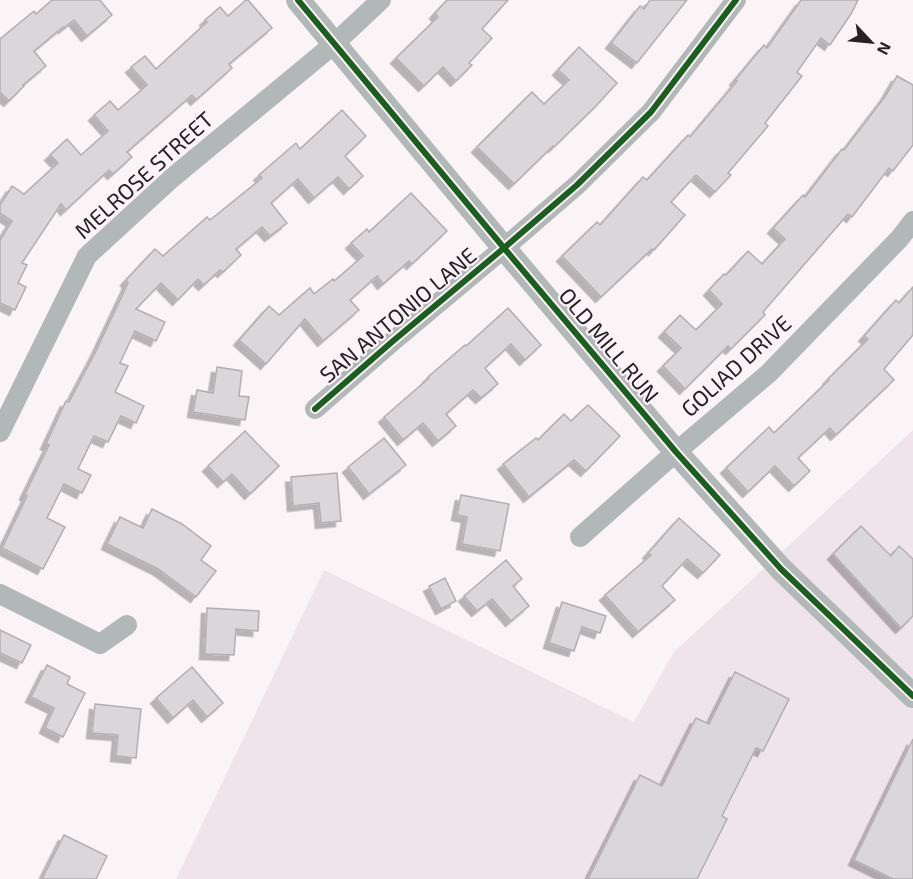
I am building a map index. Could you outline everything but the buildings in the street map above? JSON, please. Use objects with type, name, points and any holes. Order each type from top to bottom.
[{"type":"street","name":"OLD MILL RUN","points":[[298,0],[676,452],[781,569],[913,696]]},
{"type":"street","name":"MELROSE STREET","points":[[0,432],[87,256],[172,178],[334,44],[381,0]]},
{"type":"street","name":"SAN ANTONIO LANE","points":[[315,409],[577,185],[651,112],[736,0]]},
{"type":"street","name":"GOLIAD DRIVE","points":[[580,537],[769,374],[900,238],[913,220]]},
{"type":"street","points":[[0,594],[100,644],[127,625]]},
{"type":"shaded area","points":[[913,430],[913,879],[176,879],[324,570],[634,722],[674,652]]},
{"type":"cycle path","points":[[298,0],[676,452],[781,569],[913,696]]},
{"type":"cycle path","points":[[315,409],[577,185],[651,112],[736,0]]}]
